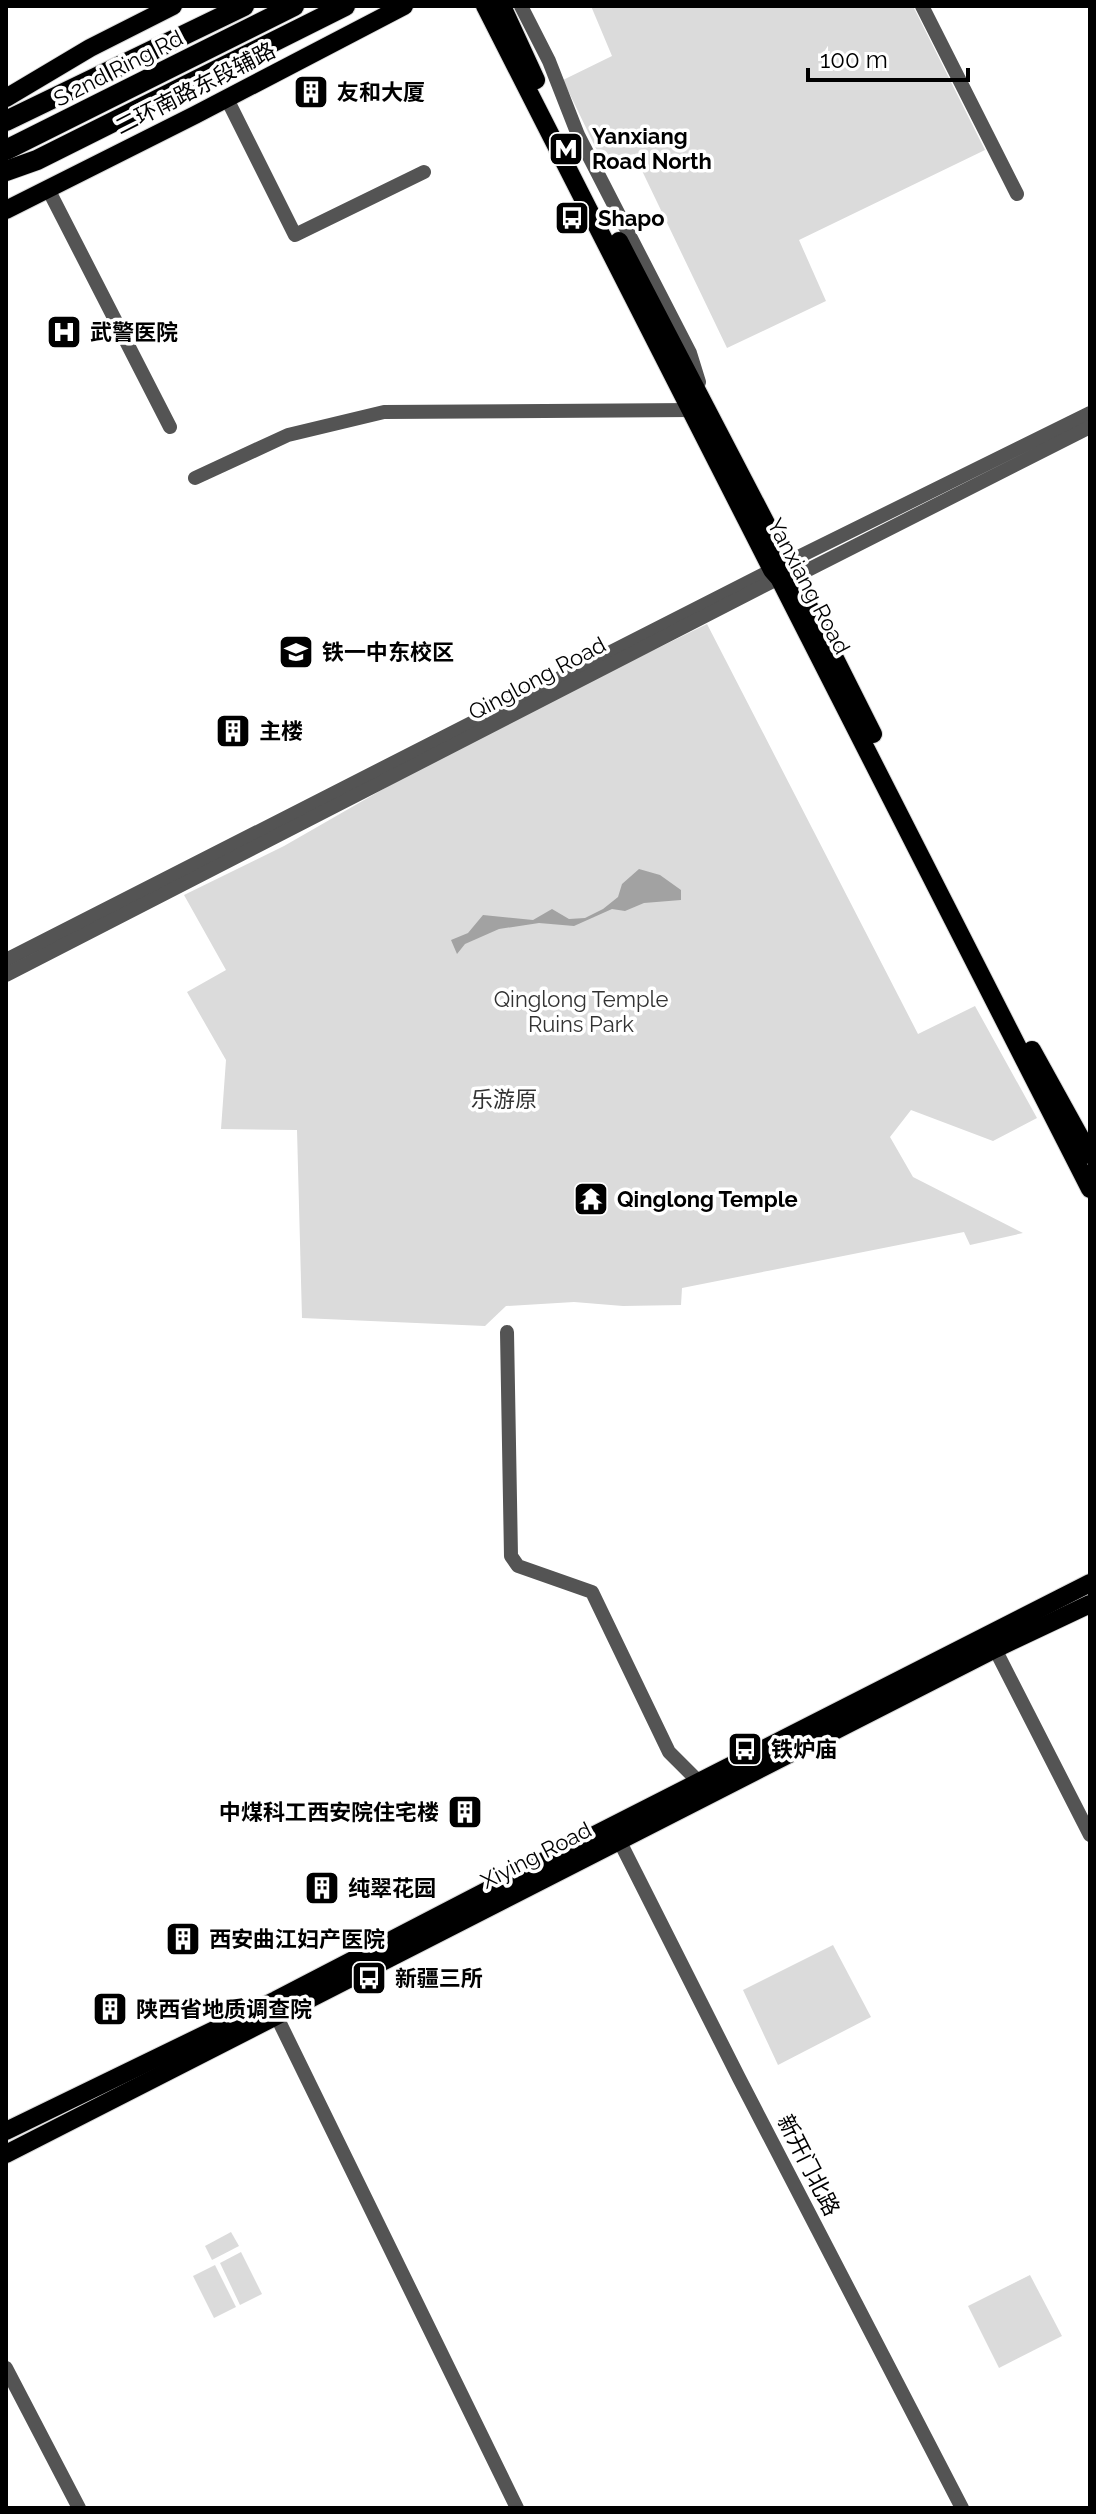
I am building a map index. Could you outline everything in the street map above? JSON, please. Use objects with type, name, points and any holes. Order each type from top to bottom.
[{"type":"highway","points":[[204,26],[235,6]]},
{"type":"highway","name":"S 2nd Ring Rd","points":[[6,121],[244,6]]},
{"type":"highway","name":"S 2nd Ring Rd","points":[[6,150],[294,6]]},
{"type":"highway","points":[[260,23],[330,6]]},
{"type":"highway","points":[[6,171],[37,160],[345,6]]},
{"type":"main road","points":[[6,98],[90,48],[173,6]]},
{"type":"main road","name":"二环南路东段辅路","points":[[6,210],[404,6]]},
{"type":"main road","name":"Yanxiang Road","points":[[485,6],[699,408]]},
{"type":"main road","name":"Yanxiang Road","points":[[502,6],[699,408],[1017,1023],[1090,1155]]},
{"type":"main road","name":"Yanxiang Road","points":[[783,572],[1090,1189]]},
{"type":"main road","name":"Xiying Road","points":[[6,2154],[699,1782],[1090,1583]]},
{"type":"main road","name":"Xiying Road","points":[[6,2131],[273,2009],[1090,1604]]},
{"type":"street","points":[[195,478],[288,435],[384,412],[699,408],[690,353],[578,135],[549,61],[521,6]]},
{"type":"street","points":[[922,6],[1017,194]]},
{"type":"street","points":[[227,99],[295,235],[424,172]]},
{"type":"street","points":[[48,189],[170,427]]},
{"type":"street","name":"Qinglong Road","points":[[6,975],[1090,413]]},
{"type":"street","name":"Qinglong Road","points":[[6,960],[783,572],[1090,427]]},
{"type":"street","points":[[507,1332],[511,1556],[518,1566],[592,1592],[669,1752],[699,1782]]},
{"type":"street","points":[[995,1649],[1090,1835]]},
{"type":"street","name":"新开门北路","points":[[619,1840],[962,2508]]},
{"type":"street","points":[[273,2009],[517,2508]]},
{"type":"street","points":[[6,2368],[79,2508]]},
{"type":"green space","points":[[591,6],[913,6],[985,150],[799,240],[826,301],[727,348],[634,154],[602,161],[563,80],[612,56]]},
{"type":"green space","name":"Qinglong Temple Ruins Park","points":[[707,624],[918,1034],[975,1006],[1037,1118],[993,1141],[911,1110],[890,1137],[913,1177],[1023,1233],[970,1245],[964,1232],[682,1288],[681,1305],[623,1306],[574,1302],[506,1306],[485,1326],[302,1318],[297,1130],[221,1129],[226,1060],[187,992],[226,970],[184,895],[284,846],[460,745]]},
{"type":"green space","points":[[833,1945],[871,2017],[778,2065],[743,1990]]},
{"type":"green space","points":[[231,2232],[239,2246],[212,2260],[205,2246]]},
{"type":"green space","points":[[241,2252],[262,2294],[240,2305],[220,2263]]},
{"type":"green space","points":[[215,2265],[236,2307],[214,2318],[193,2276]]},
{"type":"green space","points":[[1030,2275],[1062,2336],[999,2368],[968,2306]]},
{"type":"shaded area","points":[[639,869],[660,875],[681,890],[681,900],[644,903],[625,911],[612,909],[574,926],[539,923],[499,929],[465,944],[457,954],[451,940],[468,933],[483,915],[533,920],[552,909],[569,919],[585,918],[618,897],[622,884]]},
{"type":"place","name":"友和大厦","points":[[311,92]]},
{"type":"place","name":"Yanxiang Road North","points":[[566,149]]},
{"type":"place","name":"Shapo","points":[[572,218]]},
{"type":"place","name":"武警医院","points":[[64,332]]},
{"type":"place","name":"铁一中东校区","points":[[296,652]]},
{"type":"place","name":"主楼","points":[[233,731]]},
{"type":"place","name":"Qinglong Temple","points":[[591,1199]]},
{"type":"place","name":"铁炉庙","points":[[745,1749]]},
{"type":"place","name":"中煤科工西安院住宅楼","points":[[465,1812]]},
{"type":"place","name":"纯翠花园","points":[[322,1888]]},
{"type":"place","name":"西安曲江妇产医院","points":[[183,1939]]},
{"type":"place","name":"新疆三所","points":[[369,1978]]},
{"type":"place","name":"陕西省地质调查院","points":[[110,2009]]},
{"type":"park label","name":"乐游原","points":[[504,1099]]}]
